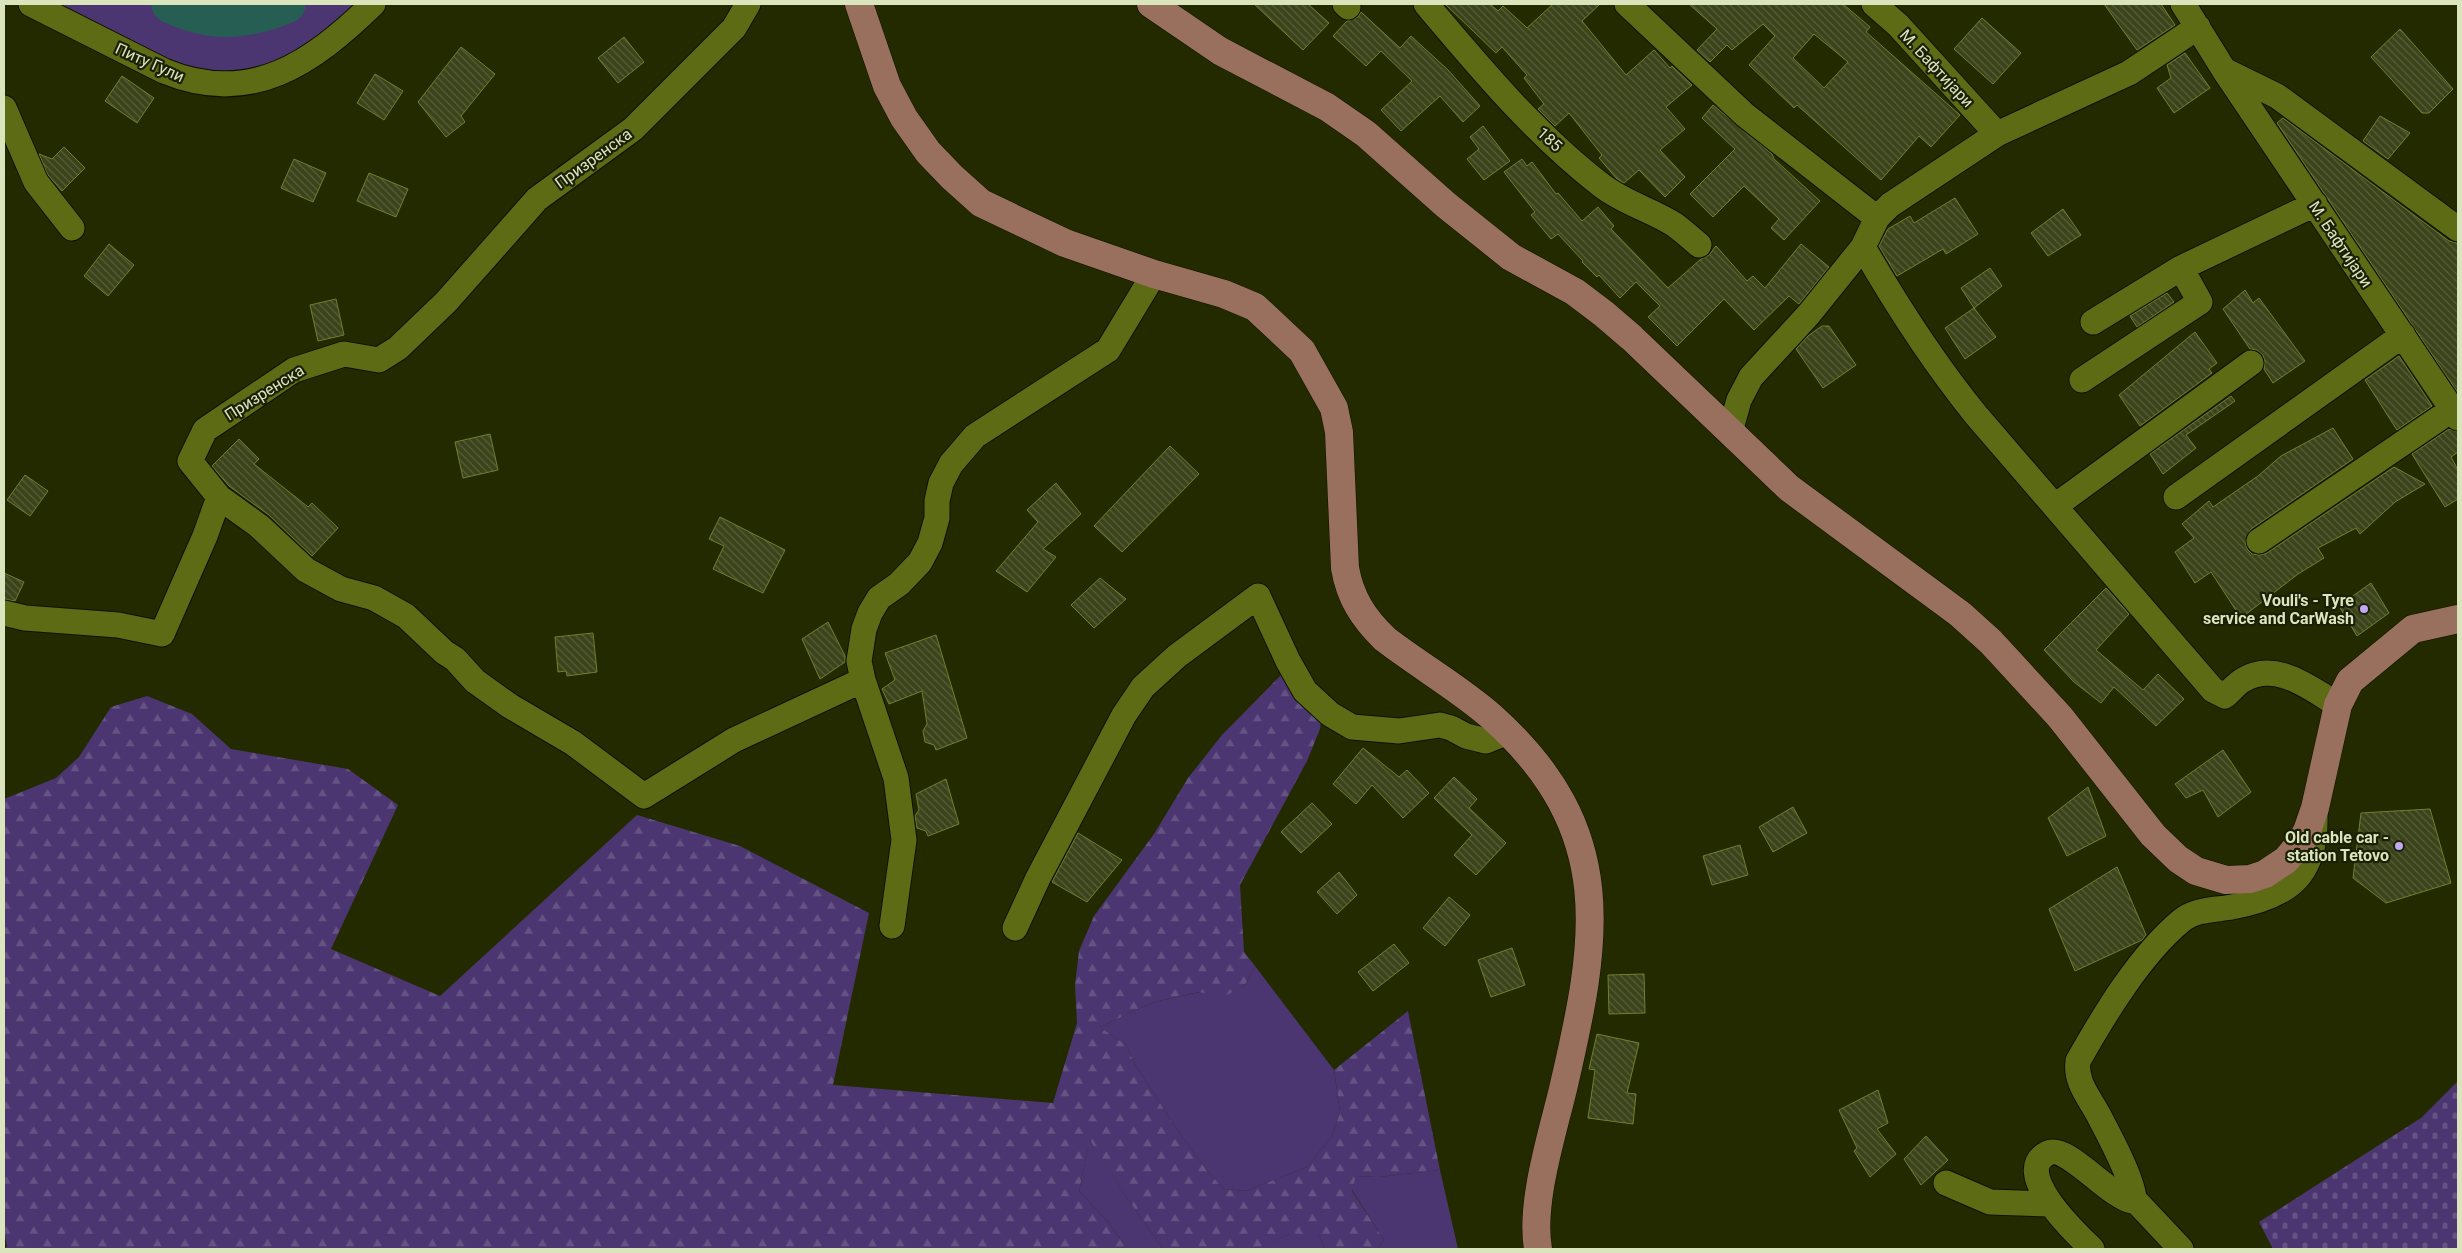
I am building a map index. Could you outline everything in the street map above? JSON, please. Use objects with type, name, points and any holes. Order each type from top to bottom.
[{"type":"main road","points":[[858,4],[887,86],[904,118],[928,152],[981,203],[1065,243],[1154,274],[1224,294],[1255,307],[1302,351],[1334,408],[1339,432],[1346,568],[1348,583],[1357,605],[1373,627],[1385,639],[1473,702],[1508,732],[1548,780],[1568,814],[1579,838],[1590,891],[1590,928],[1582,994],[1542,1181],[1537,1229],[1538,1249]]},
{"type":"main road","points":[[1151,4],[1220,51],[1326,107],[1366,134],[1446,206],[1511,257],[1575,292],[1604,314],[1632,338],[1789,488],[1960,614],[1991,642],[2060,716],[2153,835],[2187,866],[2205,875],[2226,880],[2250,879],[2266,874],[2294,852],[2307,831],[2315,808],[2338,705],[2350,681],[2413,629],[2458,619]]},
{"type":"street","name":"Питу Гули","points":[[31,4],[164,71],[199,82],[222,84],[262,79],[294,68],[322,50],[373,4]]},
{"type":"street","name":"Призренска","points":[[219,497],[190,461],[205,430],[294,370],[344,354],[379,360],[398,348],[446,302],[537,199],[633,129],[734,28],[748,4]]},
{"type":"street","name":"185","points":[[1426,4],[1480,68],[1537,128],[1601,185],[1624,201],[1674,225],[1698,244]]},
{"type":"street","points":[[1627,4],[1746,115],[1877,218]]},
{"type":"street","name":"М. Бафтијари","points":[[1874,4],[1898,25],[1997,134]]},
{"type":"street","name":"М. Бафтијари","points":[[2183,4],[2224,70],[2455,413]]},
{"type":"street","points":[[1730,432],[1739,400],[1751,377],[1809,314],[1863,247],[1877,218],[1902,196],[1997,134],[2129,73],[2198,27]]},
{"type":"street","points":[[2224,70],[2277,96],[2458,229]]},
{"type":"street","points":[[4,108],[36,182],[72,228]]},
{"type":"street","points":[[2093,322],[2181,268],[2315,204]]},
{"type":"street","points":[[1863,247],[1894,300],[1939,369],[1976,416],[2214,690],[2225,696],[2243,680],[2263,673],[2289,676],[2338,705]]},
{"type":"street","points":[[2082,380],[2200,302],[2181,268]]},
{"type":"street","points":[[892,926],[904,840],[896,778],[863,680],[859,661],[864,629],[870,613],[879,598],[899,584],[920,562],[930,543],[937,518],[937,501],[941,483],[951,464],[975,436],[1108,350],[1154,274]]},
{"type":"street","points":[[2176,497],[2403,335]]},
{"type":"street","points":[[2055,506],[2251,364]]},
{"type":"street","points":[[2259,541],[2455,413]]},
{"type":"street","points":[[4,613],[25,618],[118,624],[162,634],[206,536],[219,497],[259,526],[306,570],[341,589],[374,598],[406,616],[444,652],[455,659],[475,681],[510,706],[573,743],[644,796],[734,740],[863,680]]},
{"type":"street","points":[[1016,928],[1038,878],[1124,715],[1143,688],[1177,656],[1258,596],[1288,661],[1305,691],[1330,714],[1352,727],[1399,731],[1440,725],[1451,728],[1466,736],[1486,741],[1508,732]]},
{"type":"street","points":[[2181,1249],[2134,1199],[2134,1192],[2118,1156],[2081,1085],[2077,1070],[2078,1061],[2127,982],[2181,921],[2194,914],[2246,904],[2262,898],[2292,883],[2300,876],[2306,868],[2314,848],[2315,808]]},
{"type":"street","points":[[2092,1249],[2062,1221],[2050,1204],[2040,1182],[2038,1168],[2042,1157],[2052,1152],[2069,1157],[2115,1194],[2125,1200],[2132,1201],[2134,1199]]},
{"type":"street","points":[[1946,1183],[1990,1202],[2050,1204]]},
{"type":"green space","points":[[31,4],[171,4],[210,18],[235,18],[268,11],[286,4],[373,4],[322,50],[215,84]]},
{"type":"green space","points":[[1284,672],[1321,721],[1320,729],[1307,761],[1240,885],[1244,952],[1255,966],[1245,985],[1223,997],[1199,992],[1154,1002],[1100,1027],[1126,1045],[1136,1066],[1180,1134],[1209,1173],[1224,1189],[1246,1191],[1307,1167],[1332,1136],[1340,1112],[1334,1070],[1408,1011],[1440,1170],[1378,1177],[1356,1176],[1352,1191],[1384,1240],[1377,1249],[1325,1249],[1318,1234],[1290,1234],[1264,1245],[1268,1249],[1163,1249],[1127,1198],[1090,1140],[1079,1191],[1108,1222],[1127,1249],[5,1249],[7,1246],[4,1232],[4,799],[56,778],[79,757],[111,707],[147,696],[192,714],[231,749],[348,769],[398,805],[331,949],[440,996],[637,815],[740,846],[869,913],[833,1085],[1053,1103],[1077,1023],[1075,985],[1079,951],[1094,916],[1154,834],[1188,778],[1222,735]]},
{"type":"green space","points":[[1255,966],[1334,1070],[1340,1112],[1332,1136],[1307,1167],[1246,1191],[1224,1189],[1209,1173],[1180,1134],[1136,1066],[1126,1045],[1100,1027],[1154,1002],[1200,992],[1223,996],[1245,985]]},
{"type":"green space","points":[[2458,1081],[2458,1249],[2273,1249],[2259,1222],[2421,1118]]},
{"type":"green space","points":[[1090,1139],[1127,1198],[1163,1249],[1127,1249],[1108,1222],[1079,1191]]},
{"type":"green space","points":[[1440,1170],[1458,1249],[1377,1249],[1384,1240],[1352,1190],[1356,1176],[1378,1177]]},
{"type":"green space","points":[[1290,1234],[1318,1234],[1325,1249],[1268,1249],[1263,1245]]},
{"type":"building","points":[[1254,4],[1308,4],[1329,23],[1303,50]]},
{"type":"building","points":[[1445,4],[1490,4],[1498,11],[1503,6],[1527,28],[1553,4],[1600,4],[1582,21],[1626,75],[1654,50],[1670,68],[1672,66],[1692,85],[1666,107],[1685,129],[1660,150],[1685,177],[1665,197],[1639,170],[1624,183],[1617,179],[1599,158],[1602,155],[1569,113],[1555,126],[1538,109],[1544,104],[1524,78],[1527,75],[1502,47],[1496,53]]},
{"type":"building","points":[[1689,4],[1843,4],[1870,27],[1866,32],[1960,115],[1931,147],[1919,136],[1881,180],[1797,105],[1794,108],[1749,65],[1775,36],[1763,24],[1732,50],[1727,45],[1710,62],[1697,50],[1717,29]],"holes":[[[1814,34],[1848,62],[1824,88],[1793,58]]]},
{"type":"building","points":[[2104,4],[2161,4],[2175,25],[2137,50]]},
{"type":"building","points":[[1361,12],[1400,48],[1411,36],[1448,70],[1480,106],[1463,122],[1440,96],[1401,131],[1381,110],[1412,81],[1381,51],[1366,66],[1333,36],[1347,21],[1358,17]]},
{"type":"building","points":[[1982,18],[2021,53],[1993,84],[1954,49]]},
{"type":"building","points":[[2400,29],[2453,89],[2429,113],[2422,113],[2371,57]]},
{"type":"building","points":[[624,37],[644,62],[618,83],[598,58]]},
{"type":"building","points":[[461,47],[495,74],[461,116],[465,122],[446,137],[418,102]]},
{"type":"building","points":[[2185,53],[2210,88],[2174,113],[2157,88],[2171,78],[2167,65]]},
{"type":"building","points":[[375,74],[403,91],[384,120],[357,103]]},
{"type":"building","points":[[122,76],[154,98],[137,123],[105,101]]},
{"type":"building","points":[[1713,105],[1772,154],[1774,159],[1820,201],[1784,240],[1771,228],[1779,219],[1744,186],[1713,217],[1690,194],[1735,149],[1702,118]]},
{"type":"building","points":[[2380,116],[2410,133],[2388,159],[2363,141]]},
{"type":"building","points":[[2283,118],[2449,241],[2458,243],[2458,393],[2277,123]]},
{"type":"building","points":[[1483,126],[1510,161],[1484,180],[1467,159],[1479,149],[1470,137]]},
{"type":"building","points":[[64,147],[85,168],[62,191],[48,175],[39,154],[52,159]]},
{"type":"building","points":[[294,159],[326,173],[313,202],[281,188]]},
{"type":"building","points":[[1522,159],[1527,166],[1532,162],[1556,194],[1558,193],[1582,221],[1598,207],[1614,226],[1611,229],[1668,288],[1701,259],[1709,255],[1716,246],[1747,281],[1753,276],[1765,288],[1801,244],[1829,267],[1799,304],[1789,296],[1754,330],[1724,299],[1677,346],[1648,317],[1660,306],[1636,282],[1620,298],[1599,275],[1597,277],[1582,262],[1558,234],[1551,239],[1531,215],[1535,212],[1504,172]]},
{"type":"building","points":[[369,173],[408,189],[396,217],[357,201]]},
{"type":"building","points":[[1955,198],[1978,234],[1946,254],[1943,249],[1897,276],[1879,246],[1888,229],[1910,216],[1914,223]]},
{"type":"building","points":[[2063,209],[2081,235],[2048,256],[2031,233]]},
{"type":"building","points":[[109,244],[134,265],[108,296],[84,276]]},
{"type":"building","points":[[1990,268],[2002,286],[1974,308],[1961,288]]},
{"type":"building","points":[[2245,290],[2253,303],[2259,298],[2305,361],[2273,383],[2264,369],[2263,355],[2257,350],[2250,349],[2223,309]]},
{"type":"building","points":[[2167,293],[2174,302],[2137,327],[2130,316]]},
{"type":"building","points":[[336,299],[344,335],[318,341],[310,305]]},
{"type":"building","points":[[1974,308],[1996,337],[1965,359],[1945,328]]},
{"type":"building","points":[[1822,326],[1829,326],[1856,365],[1823,388],[1796,349],[1808,336]]},
{"type":"building","points":[[2195,332],[2217,363],[2209,369],[2212,373],[2140,426],[2119,395]]},
{"type":"building","points":[[2399,356],[2432,406],[2397,430],[2365,380]]},
{"type":"building","points":[[2231,396],[2235,401],[2186,435],[2196,448],[2163,474],[2150,454]]},
{"type":"building","points":[[2333,428],[2353,459],[2251,529],[2245,542],[2247,549],[2252,554],[2260,555],[2267,553],[2394,467],[2425,484],[2395,502],[2360,534],[2356,528],[2318,548],[2324,558],[2298,574],[2241,618],[2211,572],[2195,583],[2175,552],[2194,538],[2182,524],[2209,501],[2213,507],[2258,476],[2281,456]]},
{"type":"building","points":[[2449,429],[2458,432],[2458,452],[2451,457],[2458,470],[2458,499],[2445,507],[2412,454]]},
{"type":"building","points":[[490,434],[498,470],[463,478],[455,442]]},
{"type":"building","points":[[239,439],[259,459],[254,464],[308,507],[312,503],[338,528],[312,556],[269,515],[229,486],[212,466]]},
{"type":"building","points":[[1170,446],[1199,474],[1122,552],[1094,526]]},
{"type":"building","points":[[25,475],[48,491],[30,516],[7,500]]},
{"type":"building","points":[[1056,483],[1081,514],[1043,549],[1056,557],[1027,592],[996,571],[1038,522],[1027,510]]},
{"type":"building","points":[[720,517],[785,550],[763,593],[713,569],[724,546],[709,539]]},
{"type":"building","points":[[4,573],[24,582],[15,601],[4,599]]},
{"type":"building","points":[[1100,578],[1126,599],[1094,628],[1071,605]]},
{"type":"building","name":"Vouli's - Tyre service and CarWash","points":[[2371,583],[2389,613],[2357,636],[2339,606]]},
{"type":"building","points":[[2106,588],[2129,614],[2096,650],[2143,690],[2158,674],[2184,699],[2156,726],[2114,687],[2101,703],[2074,682],[2044,650]]},
{"type":"building","points":[[828,622],[845,656],[845,662],[820,679],[802,639]]},
{"type":"building","points":[[593,633],[597,672],[567,676],[566,671],[558,672],[555,637]]},
{"type":"building","points":[[936,635],[967,738],[936,750],[934,745],[925,742],[923,731],[927,724],[922,691],[889,704],[882,689],[895,680],[885,653]]},
{"type":"building","points":[[1363,748],[1399,777],[1407,770],[1429,793],[1403,818],[1372,785],[1356,804],[1333,784]]},
{"type":"building","points":[[2223,750],[2251,792],[2218,817],[2203,790],[2186,798],[2175,784]]},
{"type":"building","points":[[1454,777],[1477,799],[1469,808],[1506,843],[1476,875],[1454,855],[1472,835],[1434,798]]},
{"type":"building","points":[[946,779],[959,824],[928,836],[926,831],[917,828],[915,816],[919,810],[916,794]]},
{"type":"building","points":[[2088,787],[2106,836],[2067,856],[2048,818]]},
{"type":"building","points":[[1312,803],[1332,824],[1301,853],[1281,832]]},
{"type":"building","points":[[1793,807],[1807,833],[1773,852],[1759,827]]},
{"type":"building","name":"Old cable car - station Tetovo","points":[[2430,809],[2451,883],[2386,903],[2353,878],[2361,813]]},
{"type":"building","points":[[1078,833],[1122,860],[1087,902],[1052,882]]},
{"type":"building","points":[[1740,845],[1748,875],[1712,885],[1703,856]]},
{"type":"building","points":[[2117,867],[2146,935],[2142,940],[2075,971],[2049,909]]},
{"type":"building","points":[[1339,872],[1357,895],[1337,914],[1317,892]]},
{"type":"building","points":[[1449,897],[1470,915],[1445,946],[1423,928]]},
{"type":"building","points":[[1394,944],[1409,963],[1373,991],[1358,972]]},
{"type":"building","points":[[1512,948],[1525,985],[1491,997],[1478,960]]},
{"type":"building","points":[[1644,974],[1645,1013],[1609,1014],[1608,975]]},
{"type":"building","points":[[1597,1034],[1639,1043],[1627,1093],[1636,1094],[1633,1124],[1588,1118],[1595,1070],[1589,1069]]},
{"type":"building","points":[[1878,1090],[1888,1123],[1877,1129],[1896,1154],[1870,1177],[1854,1151],[1857,1148],[1839,1110]]},
{"type":"building","points":[[1926,1136],[1948,1160],[1921,1185],[1904,1159]]},
{"type":"waterway","points":[[171,4],[200,14],[228,18],[256,14],[286,4]]},
{"type":"place","name":"Vouli's - Tyre service and CarWash","points":[[2364,609]]},
{"type":"place","name":"Old cable car - station Tetovo","points":[[2399,846]]}]
